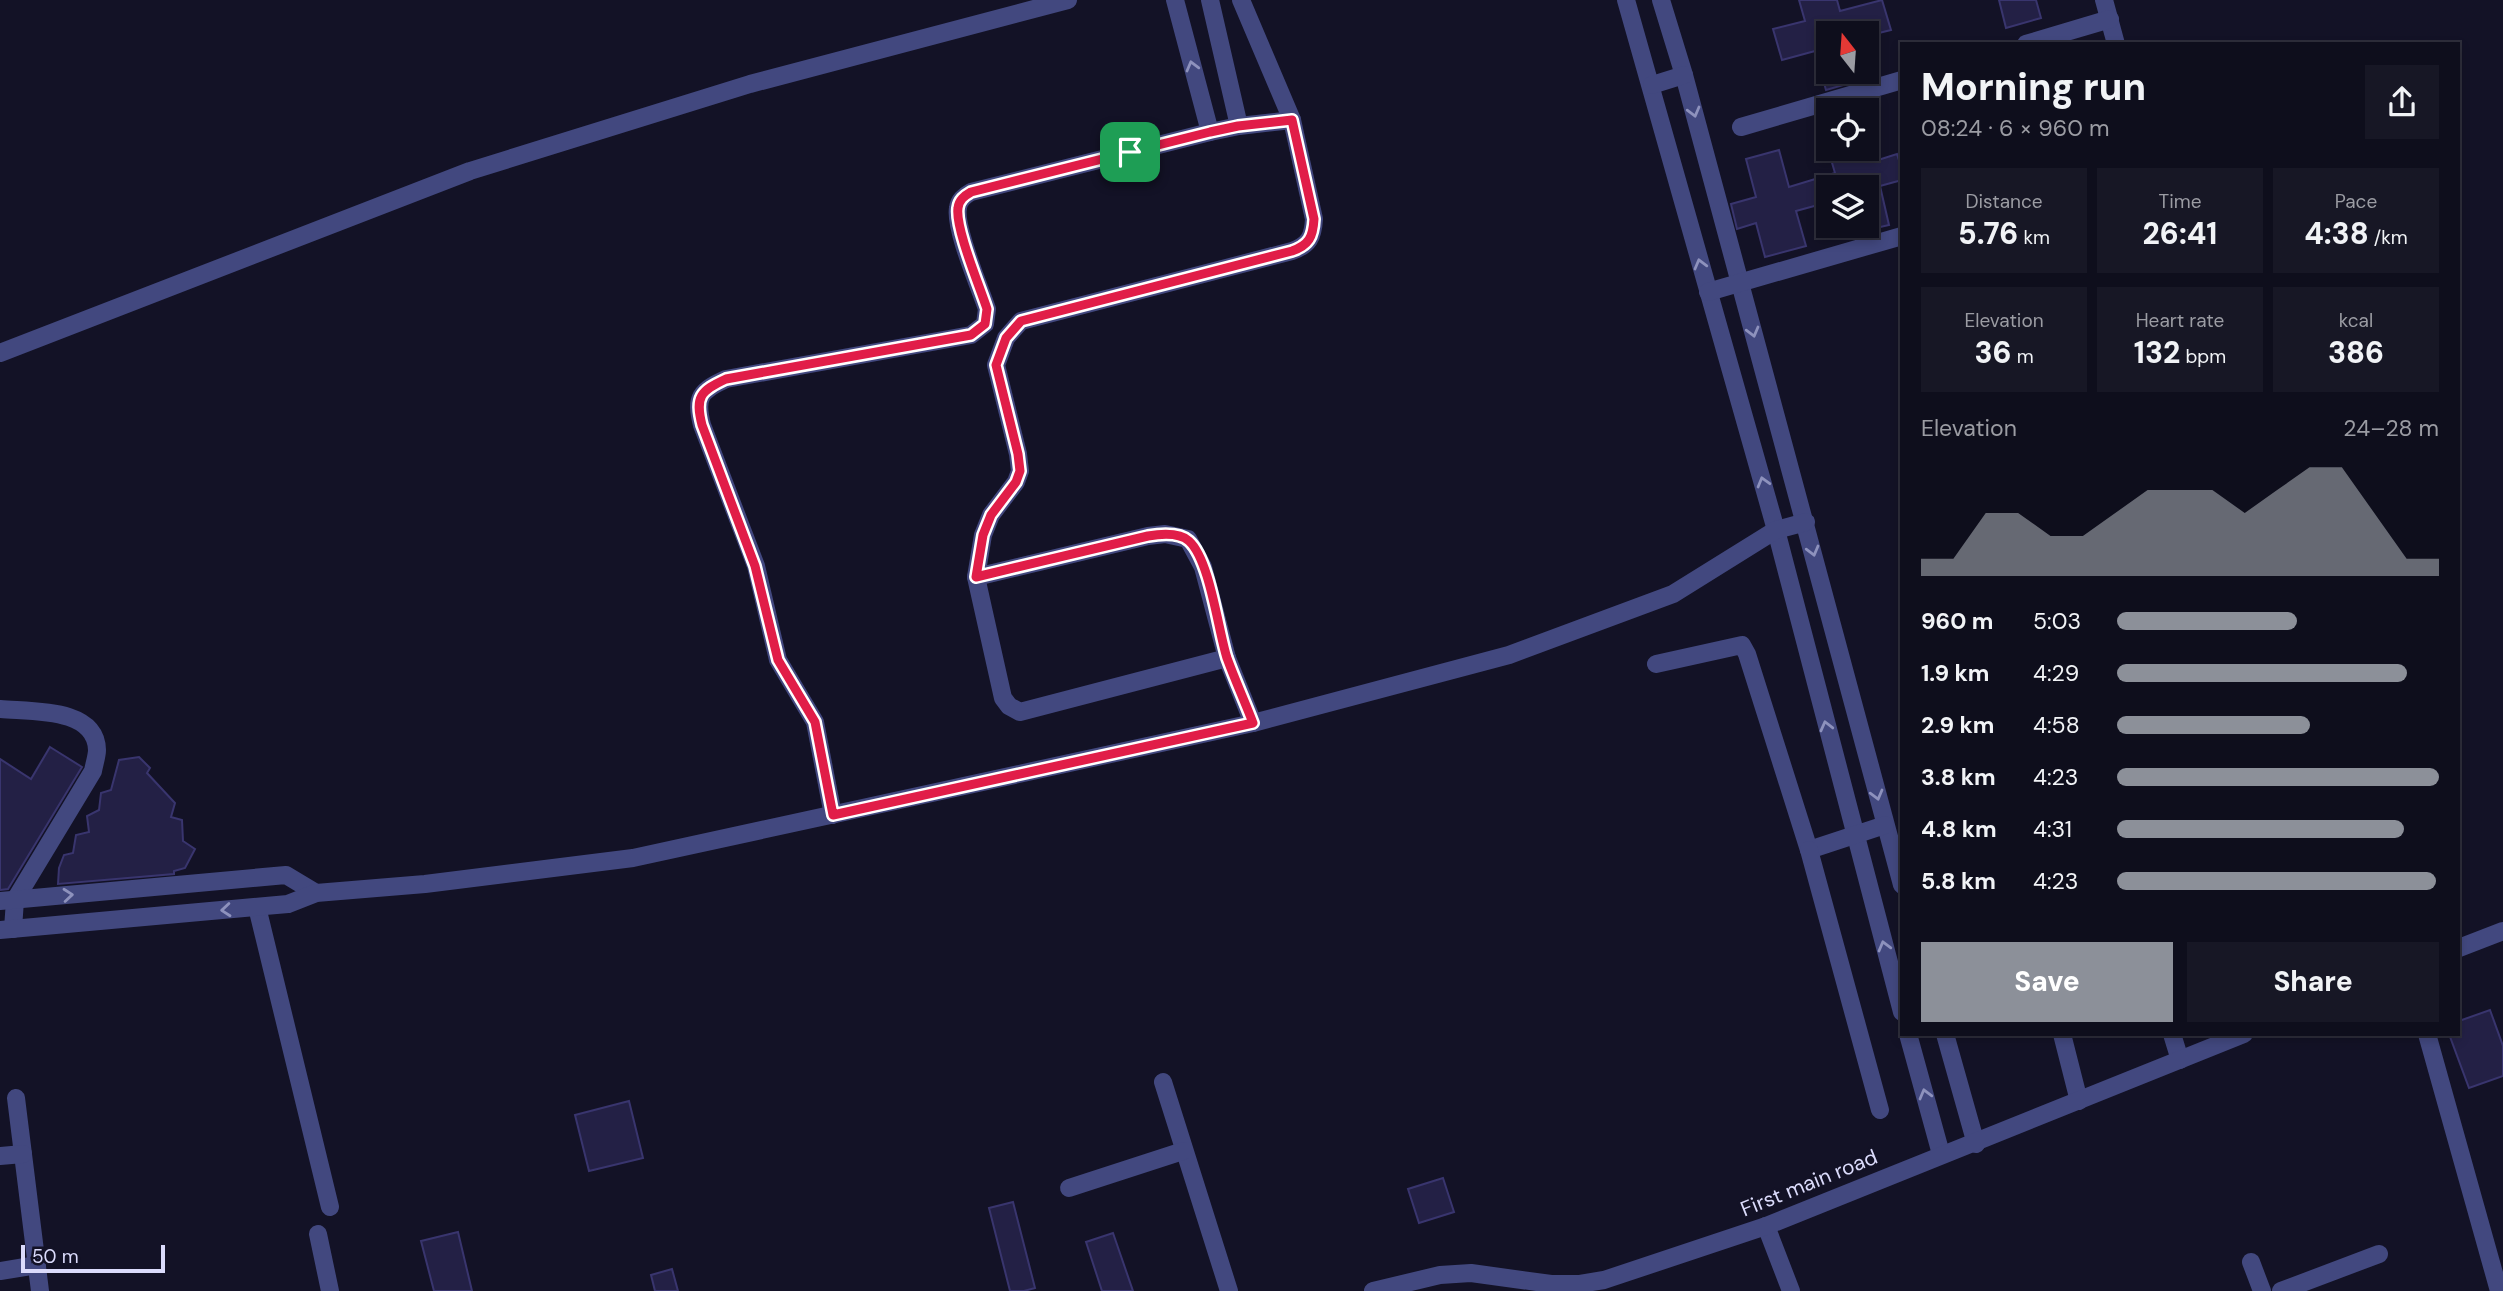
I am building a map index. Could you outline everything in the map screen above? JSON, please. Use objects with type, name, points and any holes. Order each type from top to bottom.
[{"type":"street","points":[[0,353],[470,171],[750,84],[1006,9],[1068,0]]},
{"type":"street","points":[[1175,0],[1210,132]]},
{"type":"street","points":[[1210,0],[1238,126]]},
{"type":"street","points":[[1227,658],[1020,712],[1009,706],[1003,698],[976,577],[983,535],[991,515],[1016,482],[1020,471],[996,365],[1006,338],[1021,321],[1292,251],[1308,243],[1313,233],[1314,219],[1292,120],[1241,0]]},
{"type":"street","points":[[1626,0],[1776,530],[1900,1005]]},
{"type":"street","points":[[1661,0],[1806,522],[1900,878]]},
{"type":"street","points":[[2104,0],[2116,42]]},
{"type":"street","points":[[2033,42],[2110,19]]},
{"type":"street","points":[[1652,85],[1684,75]]},
{"type":"street","points":[[1741,127],[1900,81]]},
{"type":"street","points":[[833,815],[815,722],[778,660],[755,566],[702,425],[697,406],[701,395],[711,386],[726,379],[971,335],[985,324],[987,309],[959,223],[958,206],[962,197],[971,192],[1210,132],[1292,120]]},
{"type":"street","points":[[1708,292],[1900,237]]},
{"type":"street","points":[[1755,454],[1784,443]]},
{"type":"street","points":[[0,709],[71,716],[85,723],[94,736],[97,750],[93,771],[7,901],[6,929],[288,904],[316,892],[425,884],[633,859],[1253,723],[1534,645],[1673,594],[1776,530],[1806,522]]},
{"type":"street","points":[[976,577],[1148,536],[1165,534],[1188,539],[1203,566],[1227,658],[1253,723]]},
{"type":"street","points":[[1656,664],[1742,645],[1747,654],[1809,850],[1880,1111]]},
{"type":"street","points":[[1809,850],[1885,824]]},
{"type":"street","points":[[7,901],[286,875],[316,892]]},
{"type":"street","points":[[257,907],[330,1207]]},
{"type":"street","points":[[2460,948],[2503,930]]},
{"type":"street","points":[[1909,1036],[1941,1154]]},
{"type":"street","points":[[1946,1036],[1976,1143]]},
{"type":"street","points":[[2063,1036],[2079,1101]]},
{"type":"street","points":[[2173,1036],[2180,1060]]},
{"type":"street","name":"First main road","points":[[1373,1291],[1440,1275],[1471,1273],[1551,1284],[1580,1284],[1604,1280],[1766,1226],[2239,1036]]},
{"type":"street","points":[[2428,1036],[2499,1291]]},
{"type":"street","points":[[1163,1082],[1229,1291]]},
{"type":"street","points":[[16,1098],[40,1291]]},
{"type":"street","points":[[1069,1188],[1183,1152]]},
{"type":"street","points":[[0,1156],[23,1154]]},
{"type":"street","points":[[1766,1226],[1791,1291]]},
{"type":"street","points":[[318,1234],[330,1291]]},
{"type":"street","points":[[2281,1291],[2379,1254]]},
{"type":"street","points":[[2251,1262],[2262,1291]]},
{"type":"street","points":[[0,1271],[37,1265]]},
{"type":"building","points":[[1799,0],[1837,0],[1840,11],[1882,0],[1891,30],[1880,33],[1880,21],[1816,21],[1816,55],[1815,51],[1782,60],[1773,29],[1805,21]]},
{"type":"building","points":[[1999,0],[2036,0],[2041,18],[2006,28]]},
{"type":"building","points":[[1824,84],[1847,84],[1826,90]]},
{"type":"building","points":[[1779,150],[1789,187],[1816,179],[1816,206],[1796,211],[1806,246],[1765,257],[1756,223],[1737,229],[1731,204],[1756,197],[1746,159]]},
{"type":"building","points":[[1897,154],[1900,181],[1880,186],[1889,225],[1879,227],[1879,175],[1828,175],[1835,173],[1832,161],[1879,161]]},
{"type":"building","points":[[50,747],[82,767],[8,889],[0,890],[0,759],[31,779]]},
{"type":"building","points":[[139,757],[150,768],[147,773],[175,803],[171,817],[182,820],[183,841],[195,849],[185,868],[174,871],[174,874],[58,884],[59,868],[64,855],[73,853],[76,835],[89,832],[87,816],[99,810],[101,793],[111,790],[119,760]]},
{"type":"building","points":[[2490,1010],[2503,1046],[2503,1076],[2469,1088],[2450,1036],[2460,1036],[2460,1021]]},
{"type":"building","points":[[629,1101],[643,1158],[589,1171],[575,1115]]},
{"type":"building","points":[[1443,1178],[1454,1212],[1419,1223],[1408,1189]]},
{"type":"building","points":[[1013,1202],[1035,1288],[1024,1291],[1010,1291],[989,1208]]},
{"type":"building","points":[[458,1232],[472,1291],[434,1291],[421,1241]]},
{"type":"building","points":[[1113,1233],[1133,1291],[1102,1291],[1086,1242]]},
{"type":"building","points":[[672,1269],[678,1291],[655,1291],[651,1275]]},
{"type":"route","points":[[1292,120],[1314,219],[1313,233],[1308,243],[1292,251],[1021,321],[1006,338],[996,365],[1020,471],[1016,482],[991,515],[983,535],[976,577],[1148,536],[1165,534],[1188,539],[1203,566],[1227,658],[1253,723],[833,815],[820,736],[807,706],[778,660],[755,566],[702,425],[697,406],[701,395],[711,386],[726,379],[971,335],[985,324],[987,309],[959,223],[958,206],[962,197],[971,192],[1130,152],[1238,126],[1292,120]]}]
